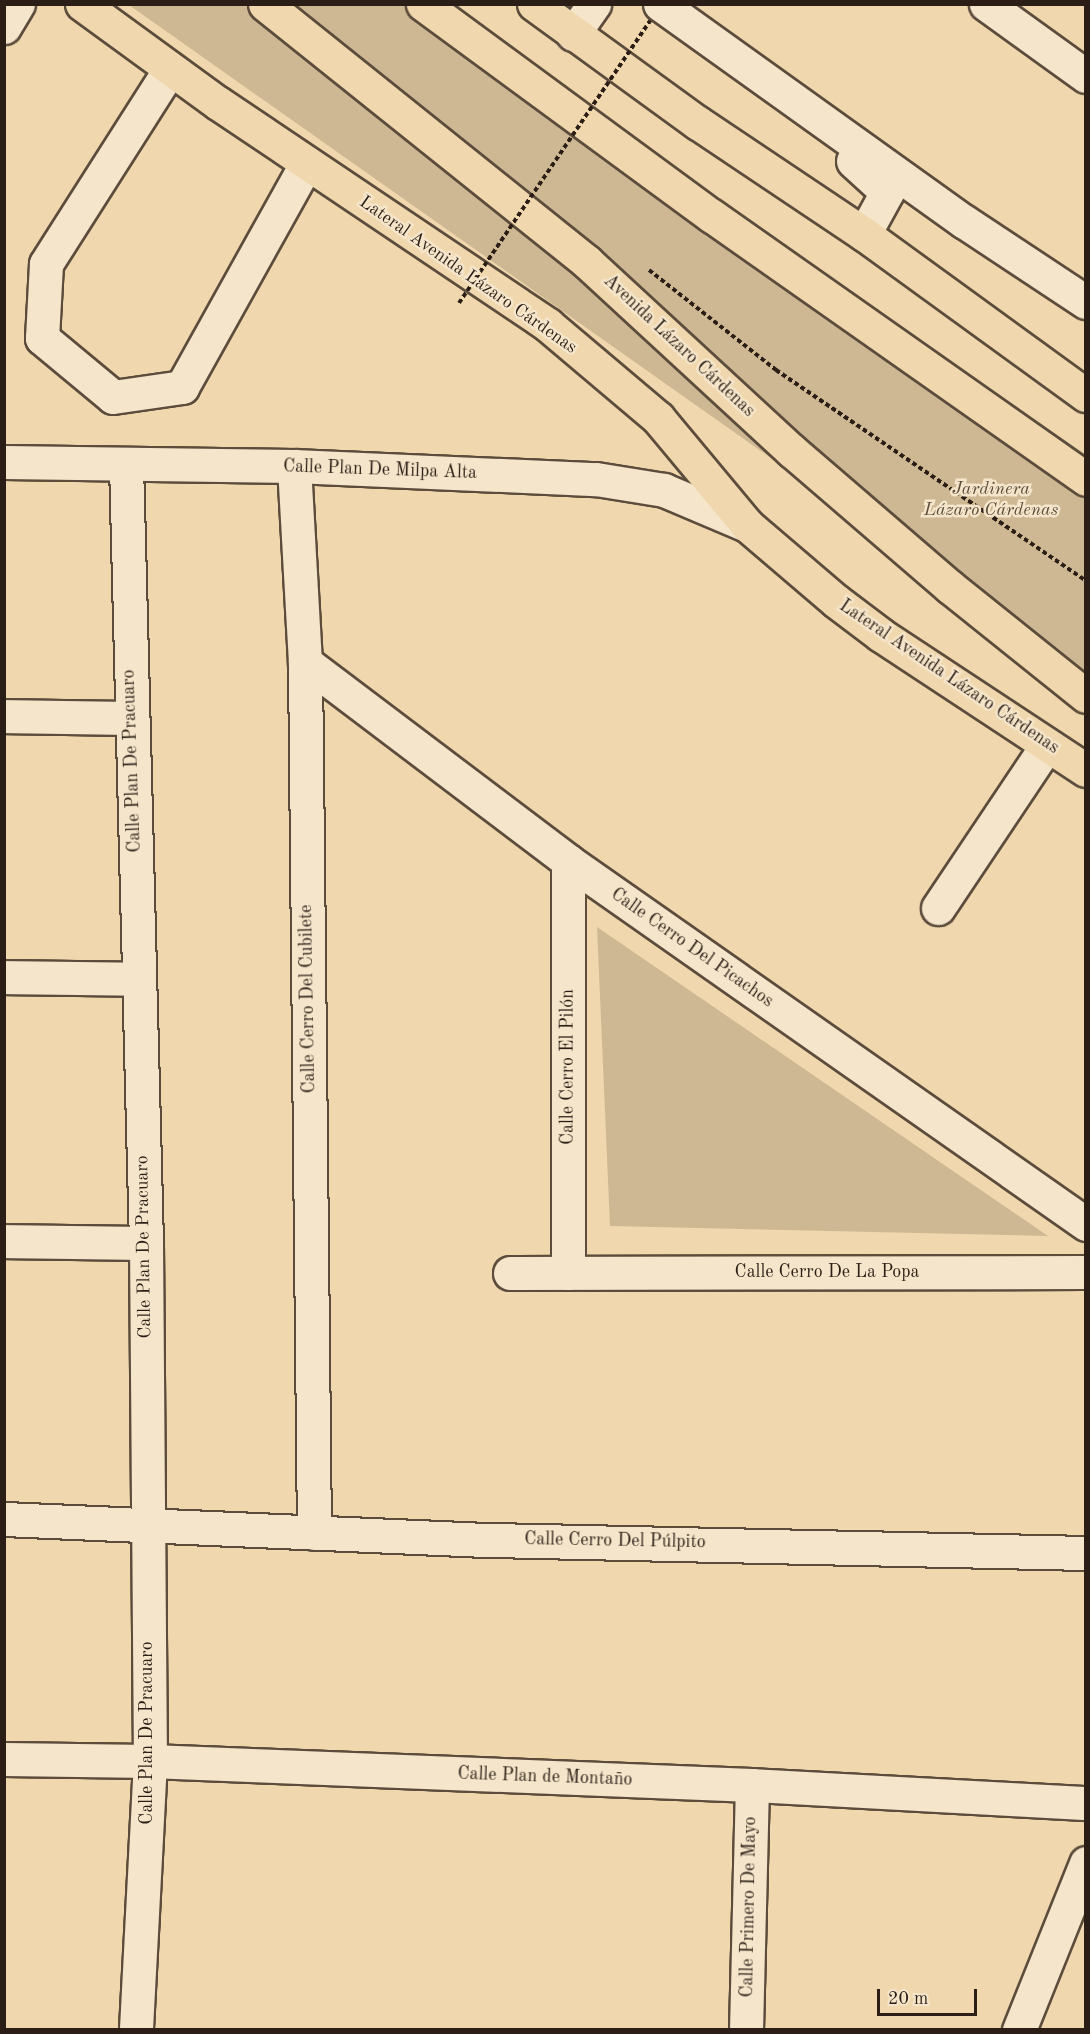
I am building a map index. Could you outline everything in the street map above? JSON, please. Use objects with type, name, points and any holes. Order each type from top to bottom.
[{"type":"main road","name":"Lateral Avenida Lázaro Cárdenas","points":[[82,4],[306,164],[548,326],[658,418],[747,525],[881,635],[1086,770]]},
{"type":"main road","name":"Avenida Lázaro Cárdenas","points":[[265,4],[578,254],[792,451],[950,587],[1086,696]]},
{"type":"main road","points":[[423,4],[712,216],[1086,479]]},
{"type":"main road","points":[[534,4],[573,34],[864,234],[1086,395]]},
{"type":"street","points":[[4,27],[18,4]]},
{"type":"street","points":[[573,34],[594,4]]},
{"type":"street","points":[[986,4],[1082,65]]},
{"type":"street","points":[[655,13],[817,113],[965,222],[1086,302]]},
{"type":"street","points":[[170,69],[46,264],[42,338],[113,397],[182,387],[306,164]]},
{"type":"street","points":[[817,113],[823,136],[886,192],[864,234]]},
{"type":"street","name":"Calle Plan De Milpa Alta","points":[[4,462],[294,466],[634,483],[664,490],[747,525]]},
{"type":"street","name":"Calle Plan De Pracuaro","points":[[126,464],[130,718],[146,1244],[145,1522],[150,1761],[136,2030]]},
{"type":"street","name":"Calle Cerro Del Cubilete","points":[[294,466],[305,662],[314,1533]]},
{"type":"street","name":"Calle Cerro Del Picachos","points":[[305,662],[568,861],[1086,1224]]},
{"type":"street","points":[[4,716],[130,718]]},
{"type":"street","points":[[938,908],[1047,745]]},
{"type":"street","name":"Calle Cerro El Pilón","points":[[568,861],[568,1273]]},
{"type":"street","points":[[4,977],[139,979]]},
{"type":"street","points":[[4,1241],[146,1244]]},
{"type":"street","name":"Calle Cerro De La Popa","points":[[510,1272],[1086,1272]]},
{"type":"street","name":"Calle Cerro Del Púlpito","points":[[4,1519],[145,1522],[314,1533],[1086,1553]]},
{"type":"street","name":"Calle Plan de Montaño","points":[[4,1759],[150,1761],[752,1785],[1086,1803]]},
{"type":"street","name":"Calle Primero De Mayo","points":[[746,2030],[752,1785]]},
{"type":"street","points":[[1024,2018],[1086,1863]]},
{"type":"path","points":[[459,303],[655,13]]},
{"type":"path","points":[[535,180],[544,187]]},
{"type":"path","points":[[646,267],[776,370],[1086,581]]},
{"type":"green space","name":"Jardinera Lázaro Cárdenas","points":[[129,5],[421,5],[711,196],[1085,454],[1085,689],[928,569]]},
{"type":"green space","points":[[597,927],[1048,1236],[610,1226]]}]
